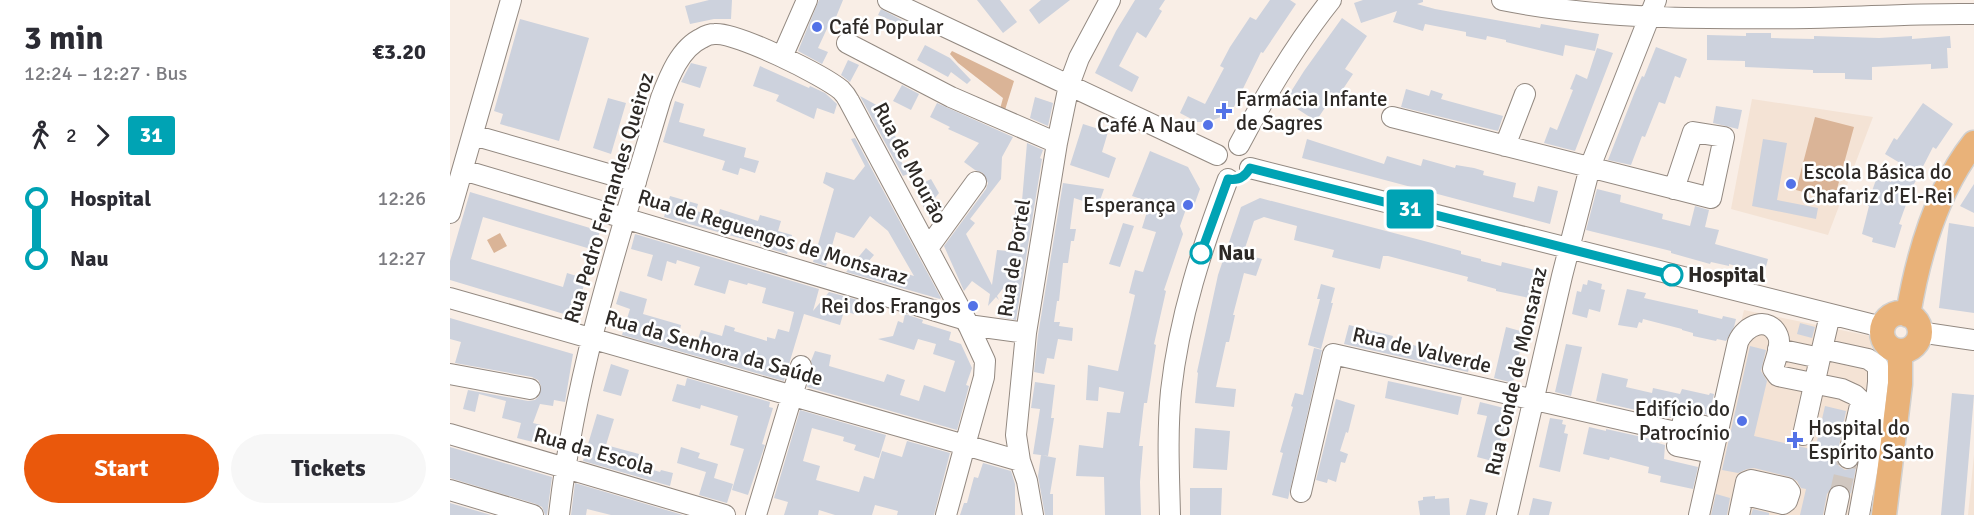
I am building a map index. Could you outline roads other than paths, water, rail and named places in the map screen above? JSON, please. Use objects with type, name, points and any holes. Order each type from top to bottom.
[{"type":"main road","points":[[1914,323],[1895,314],[1885,321],[1882,327],[1884,340],[1888,346],[1900,351],[1916,343],[1914,323],[1918,265],[1934,217],[1956,167],[1974,143]]},
{"type":"main road","points":[[1884,515],[1900,384],[1900,351]]},
{"type":"street","points":[[450,213],[512,0]]},
{"type":"street","points":[[782,57],[807,0]]},
{"type":"street","points":[[888,0],[1217,155]]},
{"type":"street","name":"Rua de Portel","points":[[1033,515],[1016,435],[1026,333],[1057,143],[1070,85],[1079,58],[1110,0]]},
{"type":"street","points":[[1239,145],[1270,87],[1330,0]]},
{"type":"street","points":[[1502,0],[1549,9],[1963,9]]},
{"type":"street","name":"Rua Conde de Monsaraz","points":[[1508,515],[1568,249],[1590,167],[1652,9]]},
{"type":"street","name":"Rua Pedro Fernandes Queiroz","points":[[559,515],[564,468],[591,338],[625,217],[668,80],[683,54],[693,43],[715,34],[740,38],[782,57]]},
{"type":"street","points":[[847,43],[951,97],[1057,143]]},
{"type":"street","name":"Rua de Mourão","points":[[782,57],[842,91],[849,101],[967,322],[985,361],[985,370],[946,515]]},
{"type":"street","points":[[1504,146],[1524,93]]},
{"type":"street","points":[[1392,117],[1674,189]]},
{"type":"street","name":"Rua de Reguengos de Monsaraz","points":[[473,135],[636,182]]},
{"type":"street","points":[[1239,145],[1244,147],[1251,157],[1250,168],[1248,173],[1239,179],[1228,179],[1217,169],[1215,162],[1217,155],[1226,146],[1239,145]]},
{"type":"street","points":[[1250,168],[1882,327]]},
{"type":"street","name":"Rua de Reguengos de Monsaraz","points":[[463,170],[967,322],[1026,333]]},
{"type":"street","points":[[1170,515],[1168,430],[1171,391],[1178,349],[1201,253],[1228,179]]},
{"type":"street","points":[[928,248],[976,182]]},
{"type":"street","name":"Rua da Senhora da Saúde","points":[[450,297],[1020,461]]},
{"type":"street","points":[[1803,435],[1830,315]]},
{"type":"street","points":[[1914,323],[1974,340]]},
{"type":"street","points":[[1699,515],[1742,334],[1749,327],[1760,324],[1772,328],[1778,336],[1778,349],[1773,369],[1778,376],[1842,389],[1868,407]]},
{"type":"street","points":[[1778,349],[1868,359],[1878,366],[1878,382],[1848,458]]},
{"type":"street","name":"Rua de Valverde","points":[[1301,492],[1333,354],[1533,401]]},
{"type":"street","points":[[756,515],[801,366]]},
{"type":"street","points":[[450,374],[530,389]]},
{"type":"street","points":[[1533,401],[1680,433]]},
{"type":"street","points":[[1859,515],[1870,454],[1868,407]]},
{"type":"street","name":"Rua da Escola","points":[[450,434],[725,515]]},
{"type":"street","points":[[450,490],[533,515]]},
{"type":"tunnel","points":[[1839,496],[1848,458]]},
{"type":"place","name":"Café Popular","points":[[817,27]]},
{"type":"place","name":"Farmácia Infante de Sagres","points":[[1224,111]]},
{"type":"place","name":"Café A Nau","points":[[1208,125]]},
{"type":"place","name":"Escola Básica do Chafariz d’El-Rei","points":[[1791,184]]},
{"type":"place","name":"Esperança","points":[[1188,205]]},
{"type":"place","name":"Nau","points":[[1201,253]]},
{"type":"place","name":"Hospital","points":[[1672,275]]},
{"type":"place","name":"Rei dos Frangos","points":[[973,306]]},
{"type":"place","name":"Edifício do Patrocínio","points":[[1742,421]]},
{"type":"place","name":"Hospital do Espírito Santo","points":[[1795,440]]}]
